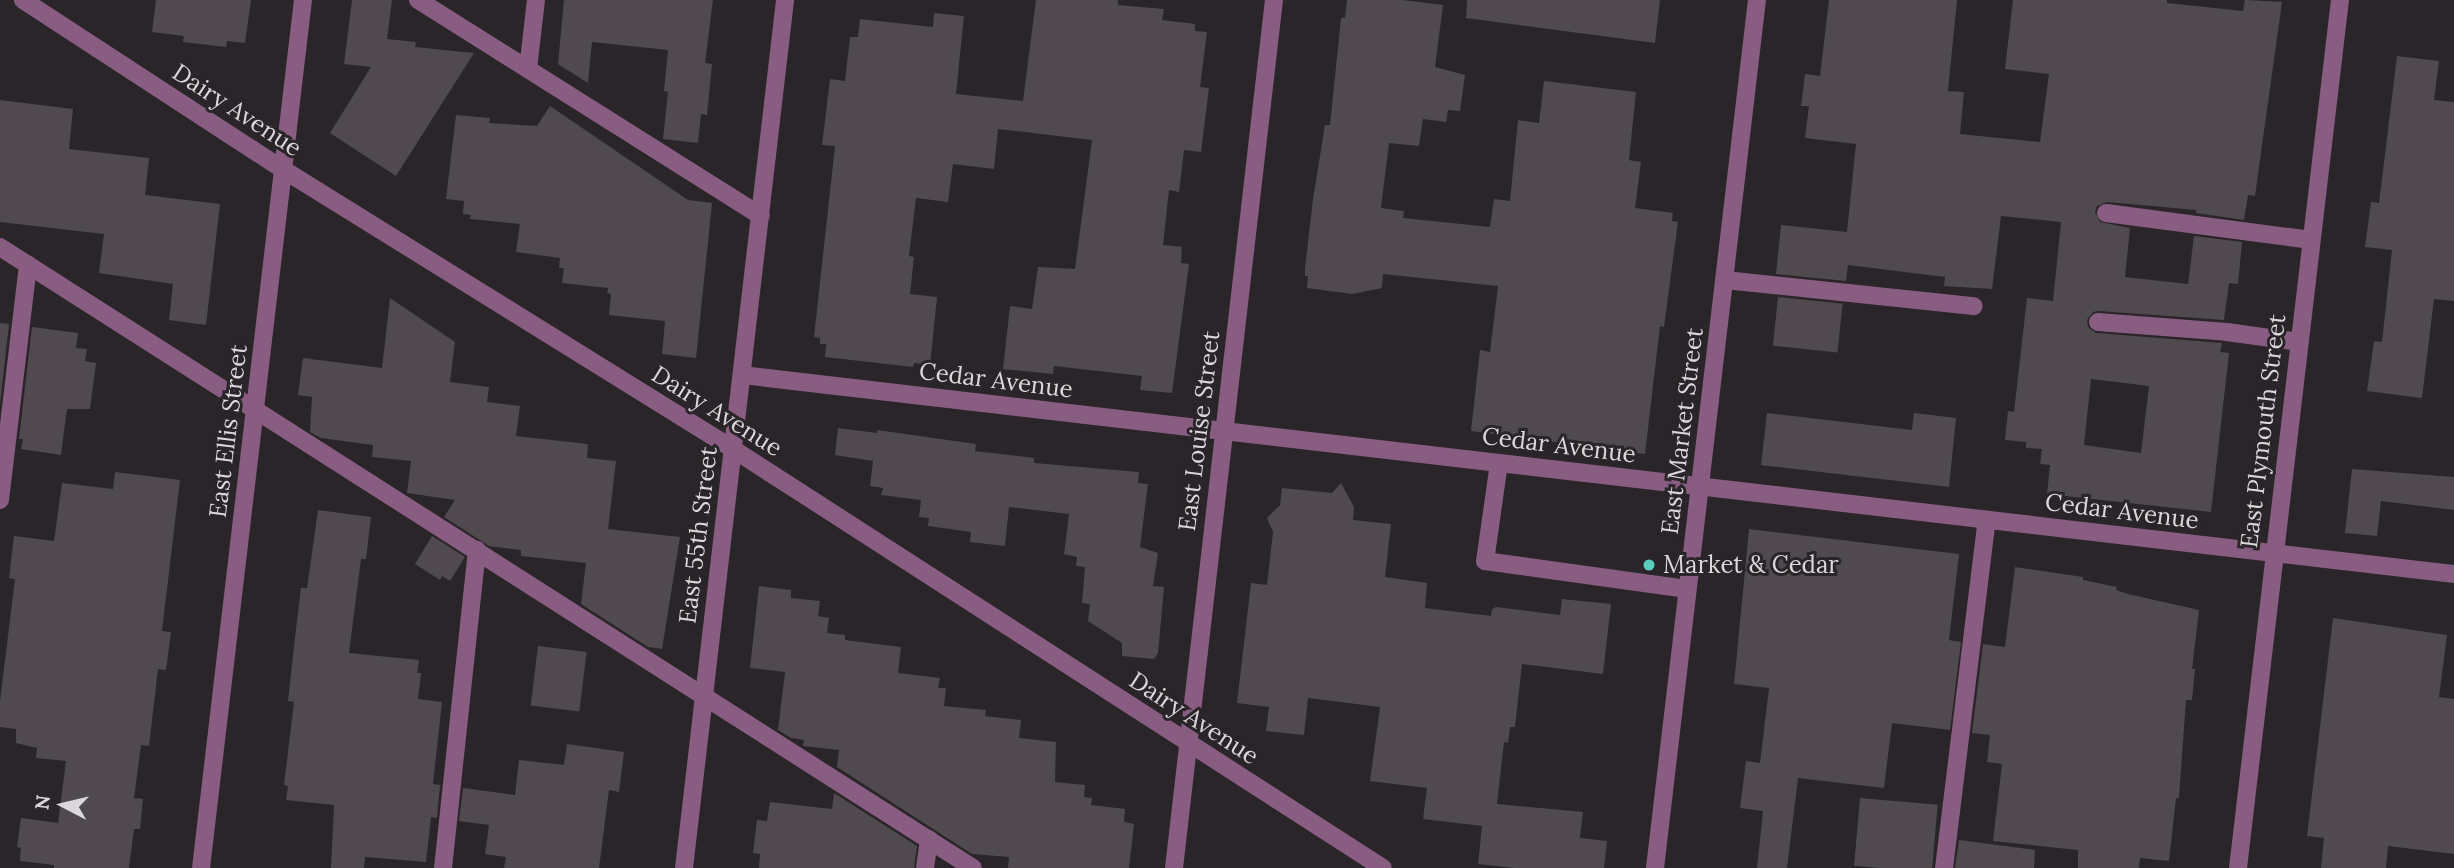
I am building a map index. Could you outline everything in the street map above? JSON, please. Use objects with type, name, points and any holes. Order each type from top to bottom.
[{"type":"street","name":"Dairy Avenue","points":[[23,0],[284,170],[733,449],[1382,868]]},
{"type":"street","name":"East Ellis Street","points":[[201,868],[303,0]]},
{"type":"street","points":[[418,0],[761,216]]},
{"type":"street","points":[[528,69],[536,0]]},
{"type":"street","name":"East 55th Street","points":[[684,868],[785,0]]},
{"type":"street","name":"East Louise Street","points":[[1174,868],[1274,0]]},
{"type":"street","name":"East Market Street","points":[[1655,868],[1757,0]]},
{"type":"street","name":"East Plymouth Street","points":[[2238,868],[2340,0]]},
{"type":"street","points":[[2106,213],[2311,240]]},
{"type":"street","points":[[0,247],[973,868]]},
{"type":"street","points":[[0,500],[28,265]]},
{"type":"street","points":[[1725,280],[1974,306]]},
{"type":"street","points":[[2098,322],[2227,332],[2299,342]]},
{"type":"street","name":"Cedar Avenue","points":[[742,375],[2454,574]]},
{"type":"street","points":[[1499,463],[1485,561],[1687,589]]},
{"type":"street","points":[[1944,868],[1987,520]]},
{"type":"street","points":[[443,868],[477,550]]},
{"type":"street","points":[[925,868],[929,839]]},
{"type":"building","points":[[156,0],[251,0],[245,43],[227,41],[226,47],[183,42],[184,36],[152,32]]},
{"type":"building","points":[[352,0],[392,0],[387,39],[416,42],[415,47],[474,53],[396,176],[330,133],[371,67],[344,64]]},
{"type":"building","points":[[564,0],[713,0],[705,63],[712,64],[707,115],[701,114],[698,143],[663,139],[668,92],[664,91],[668,50],[592,42],[588,83],[558,64]]},
{"type":"building","points":[[1036,0],[1118,0],[1118,5],[1164,9],[1162,20],[1195,24],[1195,31],[1207,32],[1200,87],[1209,88],[1201,152],[1184,150],[1179,192],[1169,190],[1163,245],[1182,247],[1181,263],[1189,264],[1172,393],[1140,390],[1142,376],[1054,366],[1053,374],[1003,369],[1010,306],[1032,309],[1038,267],[1075,269],[1092,140],[998,129],[994,169],[953,164],[948,202],[916,198],[909,256],[914,257],[910,294],[937,297],[930,365],[914,363],[913,367],[825,357],[826,344],[820,344],[820,338],[814,337],[835,146],[822,145],[830,79],[845,81],[850,37],[858,37],[860,19],[933,27],[934,13],[964,16],[956,94],[1023,101]]},
{"type":"building","points":[[1347,0],[1402,0],[1443,5],[1435,67],[1465,75],[1460,111],[1448,110],[1446,122],[1423,119],[1419,146],[1389,143],[1381,208],[1404,211],[1403,218],[1490,227],[1494,199],[1510,201],[1518,120],[1539,123],[1544,81],[1636,92],[1629,160],[1641,162],[1635,208],[1673,213],[1672,221],[1678,222],[1664,327],[1660,326],[1645,454],[1471,431],[1480,350],[1490,352],[1498,286],[1383,274],[1382,288],[1352,294],[1307,288],[1308,276],[1305,276],[1305,268],[1313,199],[1325,125],[1330,125],[1341,18],[1345,18]]},
{"type":"building","points":[[1467,0],[1660,0],[1655,43],[1466,18]]},
{"type":"building","points":[[1829,0],[1957,0],[1948,91],[1964,92],[1960,134],[2040,142],[2049,74],[2005,69],[2013,0],[2167,0],[2167,3],[2243,11],[2245,0],[2282,2],[2255,196],[2248,195],[2244,220],[2196,213],[2196,210],[2107,202],[2097,206],[2095,212],[2100,222],[2130,228],[2125,277],[2188,284],[2194,236],[2242,242],[2238,284],[2229,283],[2224,320],[2099,311],[2093,312],[2087,320],[2088,327],[2096,333],[2222,343],[2220,352],[2229,353],[2211,512],[2047,494],[2050,465],[2040,464],[2042,449],[2026,448],[2026,442],[2005,440],[2008,411],[2014,412],[2027,298],[2053,301],[2061,222],[2001,216],[1992,289],[1944,286],[1945,277],[1848,265],[1846,281],[1776,274],[1781,225],[1847,232],[1856,144],[1805,138],[1809,106],[1801,106],[1805,74],[1820,76]],"holes":[[[2091,379],[2149,386],[2141,453],[2084,445]]]},
{"type":"building","points":[[2397,56],[2439,61],[2434,100],[2454,102],[2454,301],[2434,299],[2422,398],[2367,391],[2374,341],[2382,342],[2392,250],[2365,247],[2371,202],[2379,203]]},
{"type":"building","points":[[0,100],[73,109],[69,149],[149,158],[145,195],[220,204],[206,325],[169,320],[173,284],[99,273],[104,234],[0,222]]},
{"type":"building","points":[[550,106],[688,200],[712,203],[696,358],[662,354],[665,321],[609,315],[611,294],[607,293],[608,288],[562,283],[564,268],[559,268],[560,258],[516,252],[520,224],[470,219],[471,215],[463,214],[464,201],[446,199],[456,115],[490,118],[489,123],[537,126]]},
{"type":"building","points":[[1778,297],[1843,304],[1838,353],[1773,346]]},
{"type":"building","points":[[390,298],[455,342],[450,382],[489,387],[487,402],[520,406],[516,436],[588,444],[587,458],[616,461],[608,529],[680,537],[662,649],[648,647],[581,604],[586,563],[521,556],[521,550],[489,546],[444,517],[455,500],[407,493],[411,461],[372,457],[373,445],[321,438],[310,432],[312,397],[298,395],[303,358],[382,368]]},
{"type":"building","points":[[0,323],[9,324],[0,404]]},
{"type":"building","points":[[32,327],[78,333],[76,348],[87,349],[85,361],[96,363],[90,409],[67,409],[61,455],[21,449],[23,439],[19,439]]},
{"type":"building","points":[[1767,413],[1912,430],[1914,413],[1956,418],[1949,487],[1761,465]]},
{"type":"building","points":[[838,428],[877,433],[877,430],[976,444],[975,451],[1034,458],[1034,463],[1139,472],[1138,483],[1148,484],[1140,547],[1158,553],[1153,586],[1164,587],[1158,653],[1154,659],[1122,656],[1122,643],[1088,621],[1090,604],[1082,603],[1085,567],[1076,566],[1077,557],[1064,554],[1069,514],[1009,507],[1005,546],[970,542],[971,532],[928,526],[929,518],[919,517],[921,500],[881,495],[883,488],[870,486],[873,461],[835,455]]},
{"type":"building","points":[[2352,469],[2454,477],[2454,510],[2381,501],[2377,536],[2345,533]]},
{"type":"building","points":[[115,472],[180,480],[162,631],[171,632],[166,670],[158,669],[149,746],[141,745],[134,798],[143,799],[140,829],[134,829],[129,868],[54,868],[54,865],[20,861],[21,848],[17,847],[21,818],[58,823],[66,761],[36,758],[37,748],[16,743],[16,729],[0,727],[0,701],[15,579],[9,578],[14,536],[54,541],[62,483],[113,489]]},
{"type":"building","points":[[1341,483],[1354,507],[1353,520],[1391,524],[1385,577],[1427,583],[1425,608],[1491,616],[1492,609],[1496,607],[1560,615],[1562,599],[1611,604],[1603,674],[1522,664],[1515,727],[1510,727],[1508,743],[1504,742],[1497,804],[1583,812],[1580,838],[1607,841],[1604,868],[1515,868],[1478,864],[1482,826],[1423,819],[1427,788],[1370,781],[1380,707],[1308,698],[1304,735],[1266,731],[1269,707],[1237,703],[1251,583],[1267,585],[1273,532],[1267,518],[1280,505],[1282,488],[1332,493]]},
{"type":"building","points":[[318,510],[371,517],[366,559],[361,559],[349,653],[419,660],[417,673],[421,673],[418,699],[442,702],[433,784],[440,785],[437,818],[431,817],[426,862],[365,857],[364,868],[331,868],[334,805],[286,800],[288,786],[284,785],[294,702],[288,701],[301,588],[307,588]]},
{"type":"building","points":[[1749,529],[1959,554],[1949,640],[1961,642],[1950,730],[1892,723],[1884,788],[1798,778],[1787,868],[1757,868],[1763,811],[1740,808],[1746,761],[1760,763],[1769,688],[1734,684]]},
{"type":"building","points":[[432,536],[465,557],[450,581],[442,576],[440,580],[415,564]]},
{"type":"building","points":[[2015,567],[2083,577],[2083,580],[2117,587],[2116,590],[2128,594],[2199,610],[2192,669],[2195,669],[2192,700],[2186,700],[2179,798],[2176,798],[2169,861],[2140,858],[2139,868],[2078,868],[2078,850],[1993,841],[2002,764],[1987,762],[1990,735],[1972,733],[1983,644],[2005,647]]},
{"type":"building","points":[[759,586],[791,590],[791,598],[820,601],[818,616],[829,618],[827,633],[845,635],[845,640],[901,647],[898,673],[940,678],[938,688],[946,688],[944,706],[986,710],[985,716],[1021,720],[1019,738],[1056,742],[1055,782],[1085,785],[1084,797],[1092,798],[1091,805],[1125,809],[1124,822],[1134,824],[1129,868],[1008,868],[1009,857],[972,854],[837,767],[839,750],[803,746],[804,740],[791,738],[778,730],[785,672],[750,668]]},
{"type":"building","points":[[2333,618],[2447,635],[2439,697],[2454,699],[2454,854],[2388,846],[2386,868],[2321,868],[2324,838],[2307,836]]},
{"type":"building","points":[[538,646],[587,652],[579,712],[531,706]]},
{"type":"building","points":[[567,744],[624,752],[619,792],[609,790],[599,868],[504,868],[506,857],[485,854],[489,825],[459,821],[463,788],[515,795],[519,760],[564,765]]},
{"type":"building","points":[[834,793],[917,846],[914,868],[759,868],[760,854],[753,853],[757,820],[767,821],[770,802],[832,809]]},
{"type":"building","points":[[1860,798],[1938,805],[1932,868],[1854,866]]},
{"type":"building","points":[[1959,840],[2035,850],[2034,868],[1955,868]]},
{"type":"place","name":"Market & Cedar","points":[[1649,565]]}]
